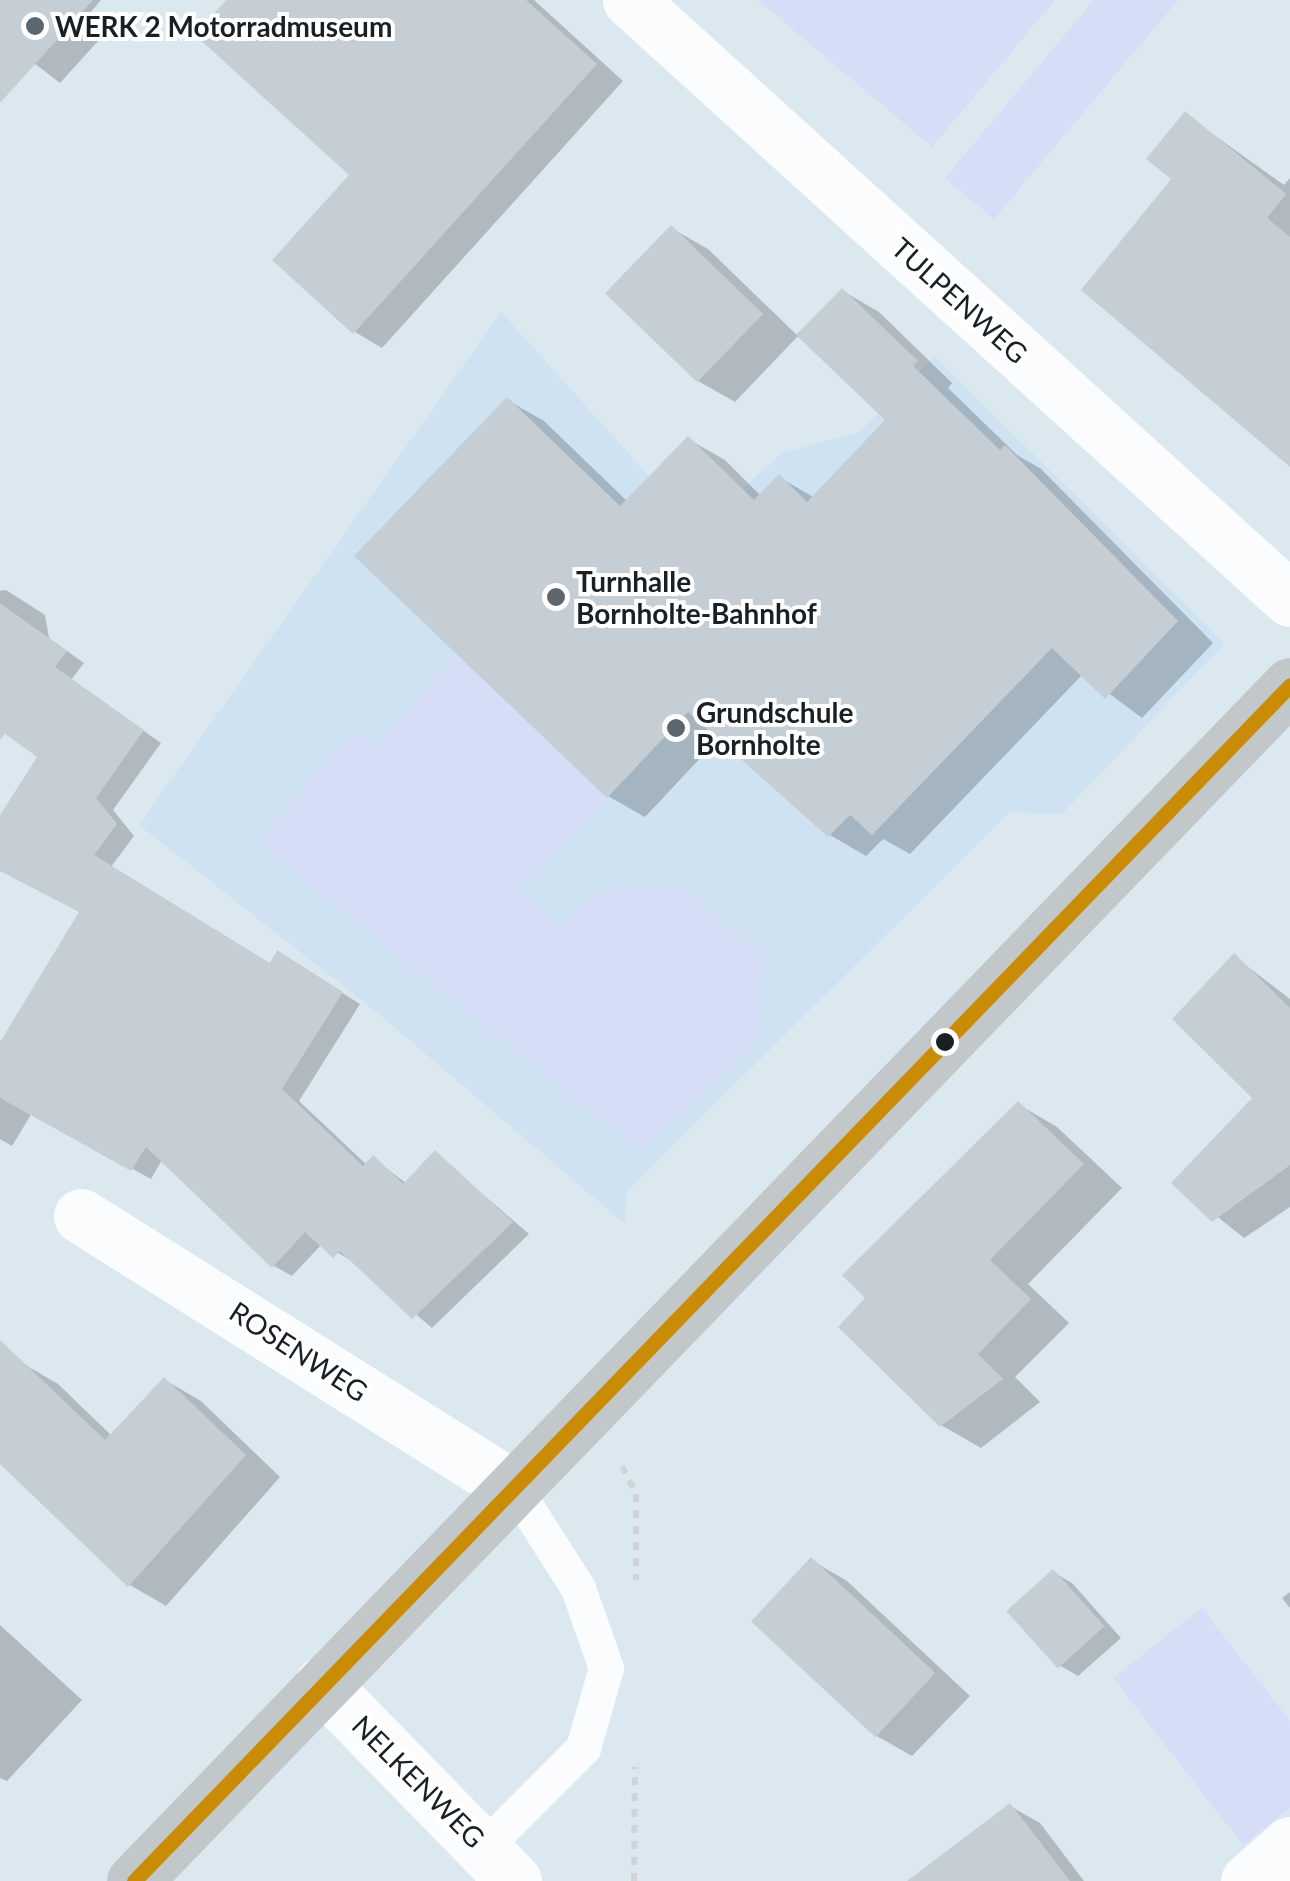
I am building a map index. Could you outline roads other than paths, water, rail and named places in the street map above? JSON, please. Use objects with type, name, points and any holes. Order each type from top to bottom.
[{"type":"street","name":"TULPENWEG","points":[[630,0],[1290,598]]},
{"type":"street","points":[[134,1881],[1290,686]]},
{"type":"street","name":"ROSENWEG","points":[[81,1216],[515,1489]]},
{"type":"street","name":"NELKENWEG","points":[[322,1684],[499,1864]]},
{"type":"street","points":[[1248,1881],[1290,1844]]},
{"type":"lane","points":[[499,1864],[583,1748],[606,1668],[578,1588],[515,1489]]},
{"type":"place","name":"WERK 2 Motorradmuseum","points":[[35,26]]},
{"type":"place","name":"Turnhalle Bornholte-Bahnhof","points":[[556,597]]},
{"type":"place","name":"Grundschule Bornholte","points":[[676,728]]}]
